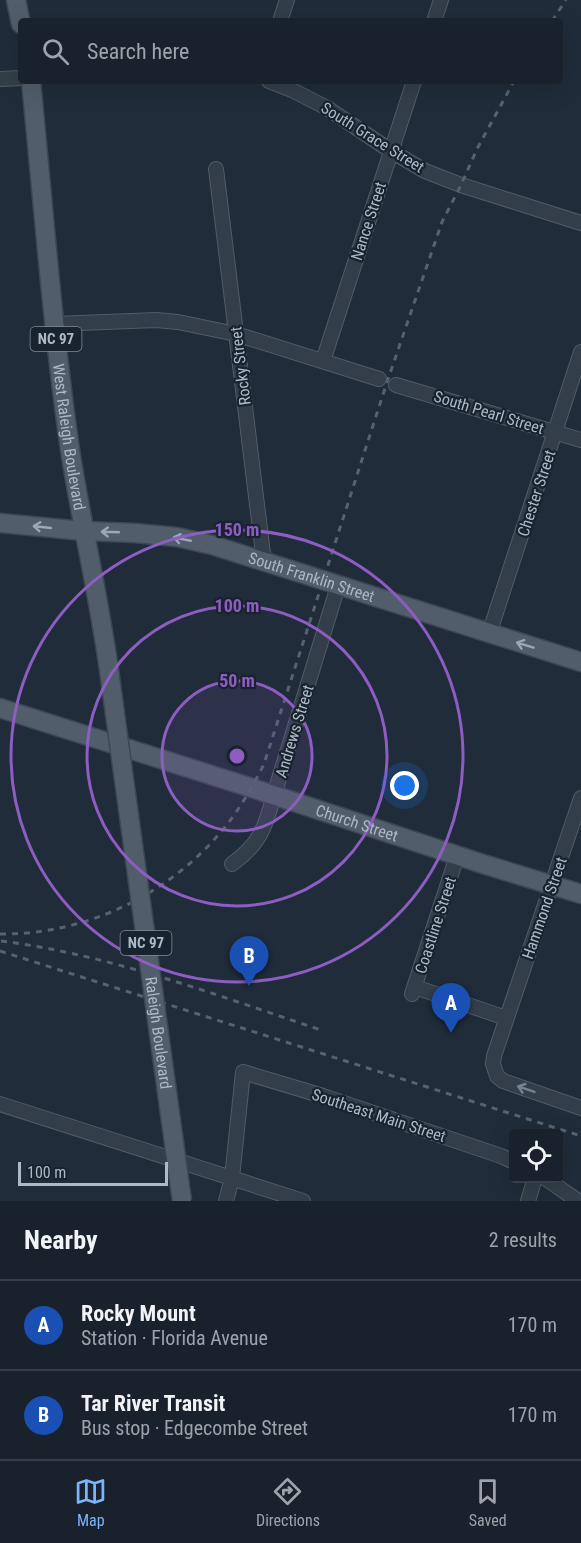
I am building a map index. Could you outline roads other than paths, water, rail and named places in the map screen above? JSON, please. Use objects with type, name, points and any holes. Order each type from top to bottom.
[{"type":"main road","points":[[16,0],[20,18]]},
{"type":"main road","name":"West Raleigh Boulevard","points":[[31,84],[54,324],[69,445],[111,686]]},
{"type":"main road","name":"South Franklin Street","points":[[0,523],[177,537],[212,545],[581,662]]},
{"type":"main road","name":"Raleigh Boulevard","points":[[111,686],[182,1201]]},
{"type":"main road","name":"Church Street","points":[[0,708],[581,894]]},
{"type":"street","points":[[281,18],[287,0]]},
{"type":"street","points":[[435,18],[441,0]]},
{"type":"street","points":[[0,79],[18,78]]},
{"type":"street","name":"South Grace Street","points":[[277,84],[327,108],[425,171],[461,185],[581,223]]},
{"type":"street","name":"Nance Street","points":[[323,361],[413,84]]},
{"type":"street","name":"Rocky Street","points":[[216,169],[264,562]]},
{"type":"street","points":[[54,324],[156,320],[236,334],[379,379]]},
{"type":"street","name":"Chester Street","points":[[489,634],[581,351]]},
{"type":"street","name":"South Pearl Street","points":[[396,385],[581,440]]},
{"type":"street","name":"Andrews Street","points":[[232,864],[254,844],[263,831],[338,586]]},
{"type":"street","name":"Hammond Street","points":[[581,798],[506,1018],[493,1064],[503,1081],[581,1108]]},
{"type":"street","name":"Coastline Street","points":[[457,856],[413,991],[506,1018]]},
{"type":"street","name":"Southeast Main Street","points":[[232,1178],[243,1072],[323,1096],[509,1160]]},
{"type":"street","points":[[0,1104],[303,1201]]},
{"type":"street","points":[[226,1201],[232,1178]]},
{"type":"street","points":[[528,1201],[535,1183]]},
{"type":"street","points":[[551,1183],[578,1201]]},
{"type":"railway","points":[[554,18],[566,0]]},
{"type":"railway","points":[[0,934],[64,927],[95,918],[153,891],[203,851],[225,827],[246,796],[264,764],[387,382],[442,222],[477,149],[512,84]]},
{"type":"railway","points":[[1,941],[42,947],[124,966],[324,1031]]},
{"type":"railway","points":[[0,951],[581,1136]]},
{"type":"place","name":"Tar River Transit","points":[[249,986]]},
{"type":"place","name":"Rocky Mount","points":[[451,1033]]}]
